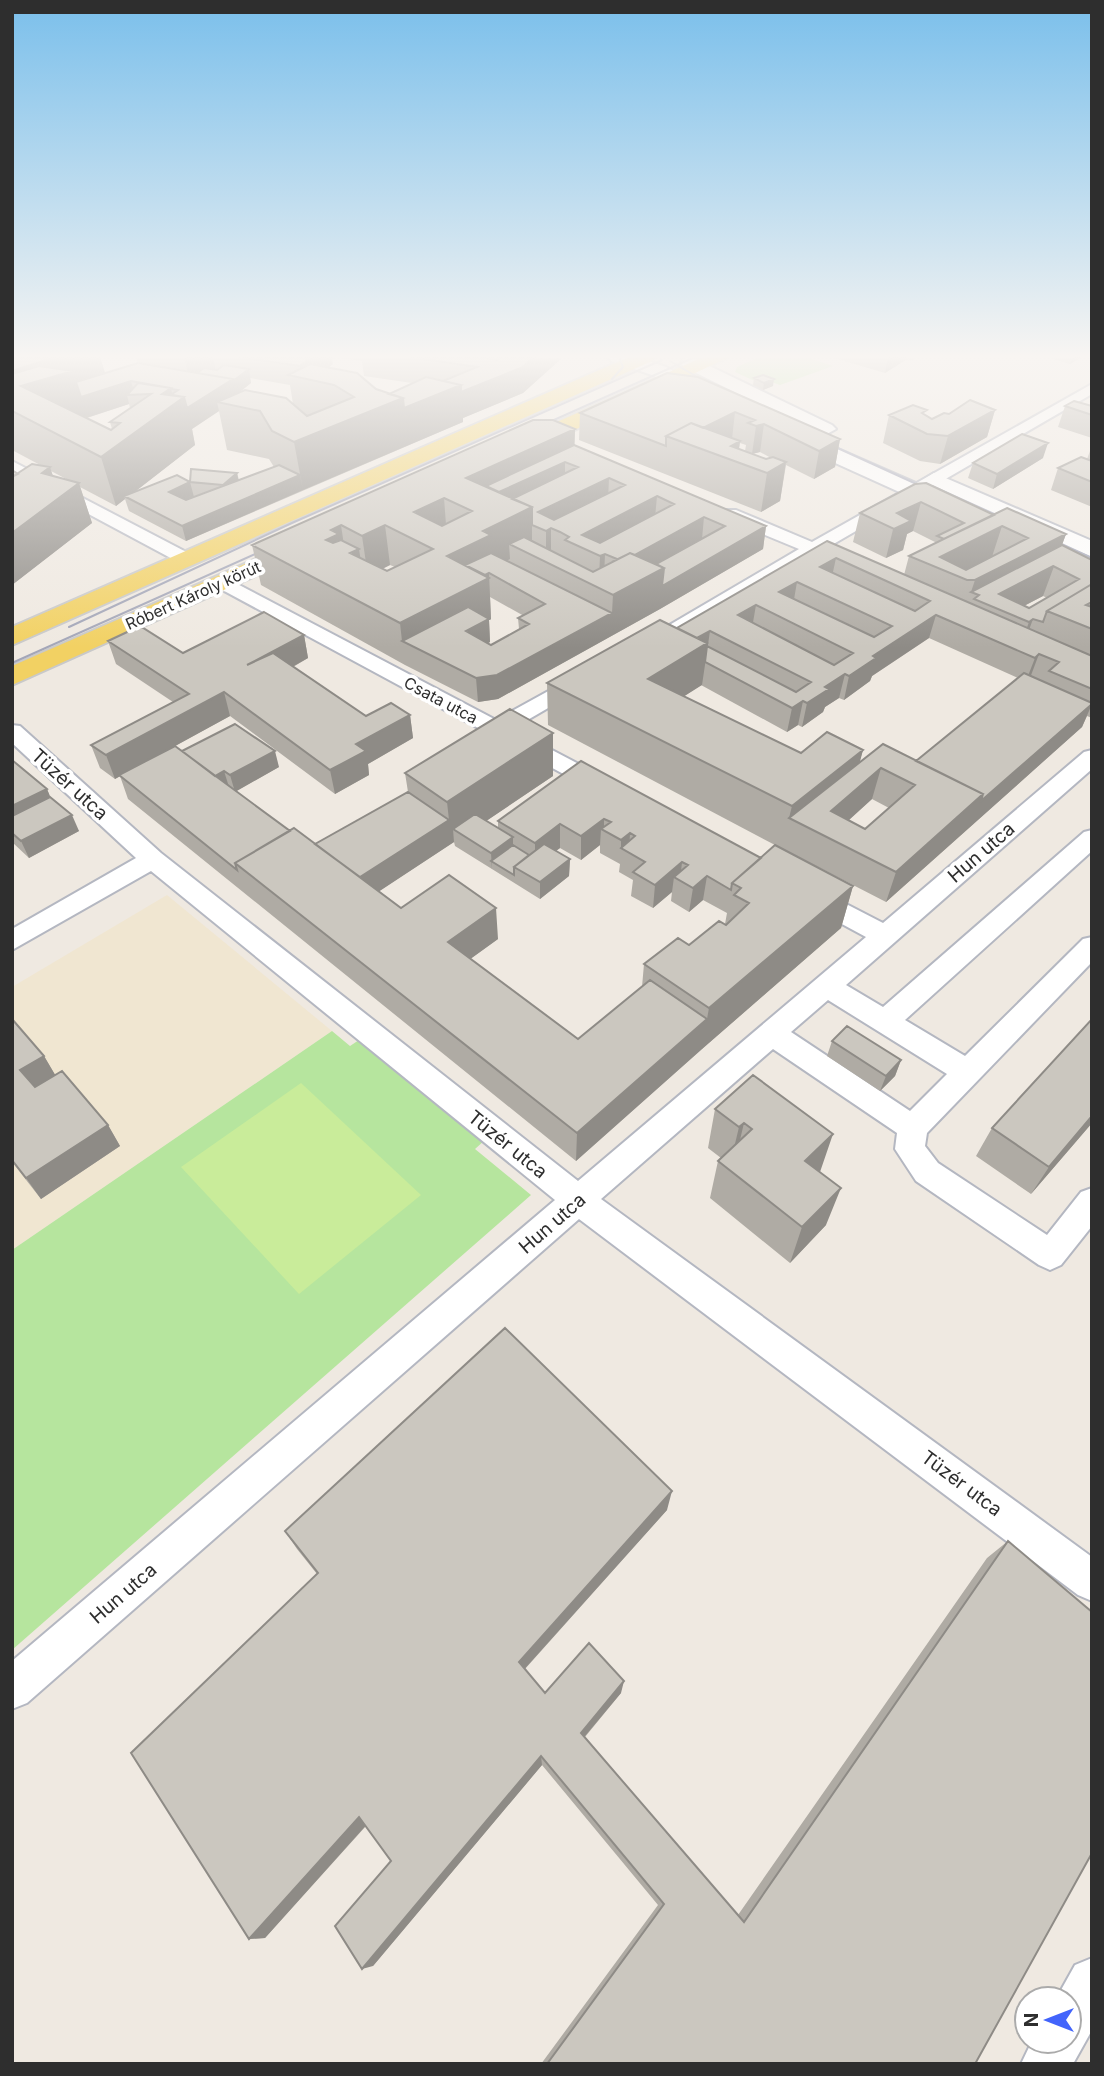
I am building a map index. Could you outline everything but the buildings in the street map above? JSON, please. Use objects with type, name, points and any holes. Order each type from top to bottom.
[{"type":"main road","name":"Róbert Károly körút","points":[[12,637],[420,454]]},
{"type":"main road","points":[[847,454],[1092,550]]},
{"type":"main road","points":[[864,454],[1092,571]]},
{"type":"main road","name":"Róbert Károly körút","points":[[12,677],[333,532]]},
{"type":"street","points":[[626,656],[978,454]]},
{"type":"street","points":[[12,466],[186,559]]},
{"type":"street","points":[[715,508],[814,549]]},
{"type":"street","name":"Csata utca","points":[[222,582],[630,800]]},
{"type":"street","points":[[496,729],[591,676]]},
{"type":"street","name":"Tüzér utca","points":[[12,731],[152,859],[578,1200],[1092,1581]]},
{"type":"street","name":"Hun utca","points":[[12,1688],[1092,757]]},
{"type":"street","points":[[885,1021],[1092,838]]},
{"type":"street","points":[[12,941],[152,859]]},
{"type":"street","points":[[787,883],[884,935]]},
{"type":"street","points":[[1092,946],[912,1128],[910,1149],[927,1172],[1050,1255],[1092,1202]]},
{"type":"street","points":[[826,986],[968,1072]]},
{"type":"street","points":[[771,1033],[912,1128]]},
{"type":"street","points":[[1083,1998],[1092,1982]]},
{"type":"shaded area","points":[[167,895],[332,1031],[12,1250],[12,987]]},
{"type":"green space","points":[[332,1031],[350,1046],[359,1040],[485,1140],[475,1149],[531,1195],[12,1650],[12,1250]]},
{"type":"green space","points":[[301,1083],[421,1195],[299,1294],[181,1167]]},
{"type":"tram line","points":[[69,627],[292,523],[449,454]]},
{"type":"tram line","points":[[850,454],[934,492]]},
{"type":"tram line","points":[[932,486],[1012,522]]},
{"type":"tram line","points":[[1044,536],[1092,558]]},
{"type":"tram line","points":[[12,663],[271,547]]}]
